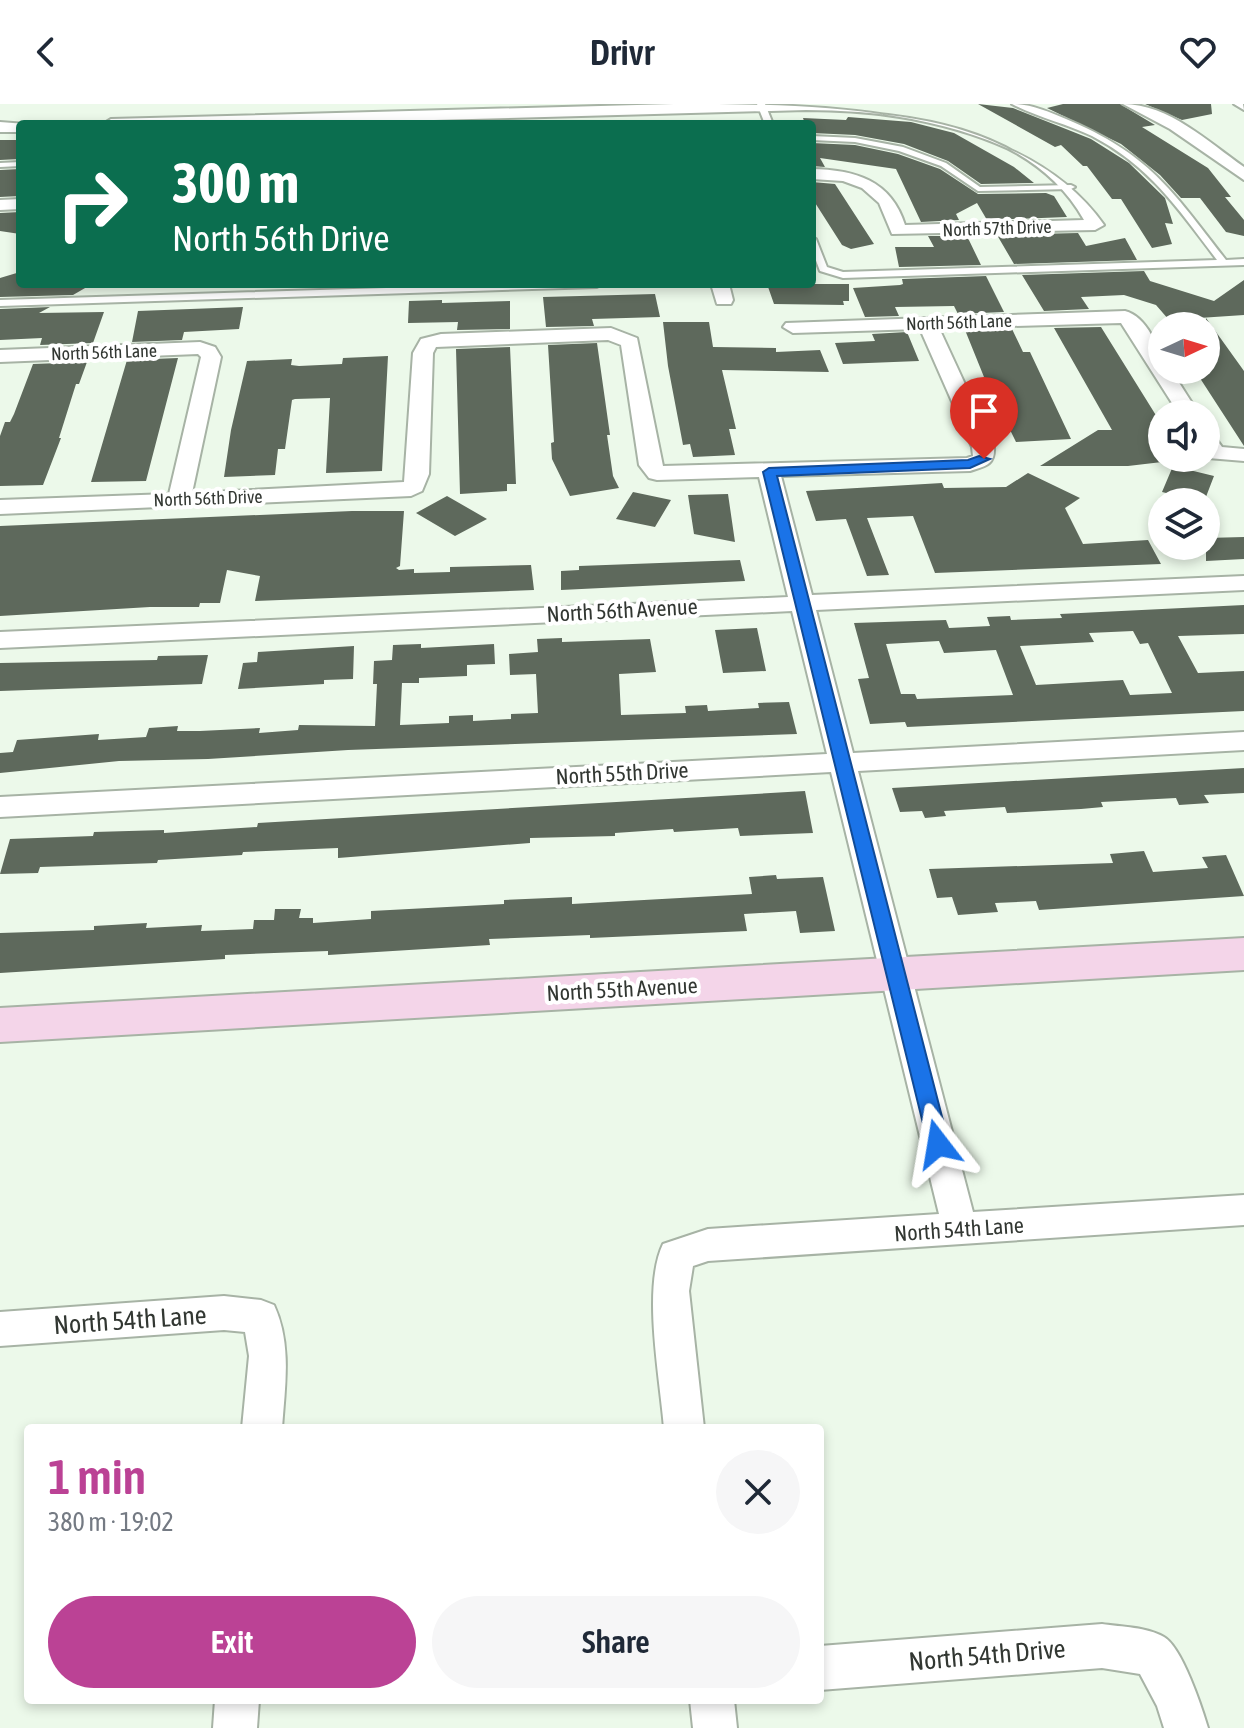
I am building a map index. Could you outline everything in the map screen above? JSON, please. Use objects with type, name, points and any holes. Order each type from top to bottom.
[{"type":"street","points":[[1131,104],[1176,126],[1244,175]]},
{"type":"street","points":[[231,120],[283,117],[360,120],[489,109],[676,112],[762,105],[838,105],[892,111],[972,129],[1029,154],[1071,187]]},
{"type":"street","name":"North 57th Drive","points":[[821,174],[860,180],[879,191],[894,213],[898,230],[1095,225],[1071,187]]},
{"type":"street","name":"North 56th Lane","points":[[793,327],[1125,317],[1130,320],[1180,400]]},
{"type":"street","points":[[927,323],[983,447],[984,459],[970,464],[769,472],[960,1229]]},
{"type":"street","name":"North 56th Drive","points":[[0,507],[403,491],[414,486],[418,474],[423,353],[428,343],[441,340],[611,334],[622,337],[630,342],[650,465],[657,473],[769,472]]},
{"type":"street","name":"North 56th Lane","points":[[1,358],[200,348],[208,351],[211,357],[179,499]]},
{"type":"street","points":[[1220,449],[1244,455]]},
{"type":"street","name":"North 56th Avenue","points":[[0,640],[1244,583]]},
{"type":"street","name":"North 55th Drive","points":[[0,807],[1244,741]]},
{"type":"street","name":"North 55th Avenue","points":[[0,1025],[1244,954]]},
{"type":"street","name":"North 54th Lane","points":[[684,1424],[671,1291],[676,1255],[708,1245],[1244,1210]]},
{"type":"street","name":"North 54th Lane","points":[[0,1329],[224,1313],[261,1317],[268,1356],[262,1424]]},
{"type":"street","name":"North 54th Drive","points":[[824,1668],[1102,1646],[1153,1654],[1177,1698],[1186,1728]]},
{"type":"street","points":[[235,1728],[237,1704]]},
{"type":"street","points":[[712,1704],[715,1728]]},
{"type":"lane","points":[[1016,104],[1063,119],[1145,167],[1165,187],[1223,262]]},
{"type":"lane","points":[[1238,104],[1244,108]]},
{"type":"lane","points":[[816,138],[900,148],[963,174],[978,189],[1071,187]]},
{"type":"lane","points":[[816,250],[823,269],[843,275],[1244,262]]},
{"type":"lane","points":[[0,303],[471,288]]},
{"type":"building","points":[[978,104],[1013,108],[1091,139],[1129,163],[1165,198],[1173,224],[1165,223],[1172,244],[1152,248],[1121,199],[1112,199],[1087,166],[1083,166],[1061,145],[1055,147]]},
{"type":"building","points":[[1063,104],[1120,104],[1155,125],[1142,127],[1208,168],[1231,197],[1225,197],[1244,220],[1244,236],[1226,232],[1200,198],[1181,198],[1160,175],[1121,144],[1047,108]]},
{"type":"building","points":[[1145,104],[1211,104],[1212,114],[1182,120]]},
{"type":"building","points":[[848,117],[911,122],[954,133],[1014,167],[1034,183],[981,184],[948,161],[904,144],[855,135],[816,133],[816,120],[803,118],[846,120]]},
{"type":"building","points":[[0,140],[16,140],[16,159],[0,160]]},
{"type":"building","points":[[816,143],[855,145],[898,154],[940,169],[978,194],[1046,193],[1054,196],[1067,217],[987,220],[977,203],[956,214],[959,220],[921,222],[896,169],[820,158],[825,167],[816,166]]},
{"type":"building","points":[[16,169],[16,196],[0,197],[0,170]]},
{"type":"building","points":[[816,182],[835,184],[874,244],[851,249],[842,245],[816,204]]},
{"type":"building","points":[[16,212],[16,233],[0,231],[0,213]]},
{"type":"building","points":[[1078,233],[1086,246],[1125,238],[1137,260],[1014,264],[997,235]]},
{"type":"building","points":[[928,236],[967,236],[981,265],[899,267],[895,247],[934,247]]},
{"type":"building","points":[[1144,271],[1150,281],[1214,301],[1244,280],[1244,315],[1220,317],[1220,312],[1162,312],[1156,305],[1124,295],[1081,297],[1089,309],[1044,311],[1022,275]]},
{"type":"building","points":[[16,273],[16,288],[85,288],[73,295],[0,297],[0,278]]},
{"type":"building","points":[[986,276],[1004,312],[958,314],[954,306],[895,307],[899,316],[865,317],[853,288],[900,285],[903,284],[902,279]]},
{"type":"building","points":[[849,284],[849,301],[843,301],[844,305],[774,304],[768,288]]},
{"type":"building","points":[[655,294],[660,317],[592,319],[594,326],[546,327],[543,297]]},
{"type":"building","points":[[442,300],[442,303],[510,301],[510,329],[457,330],[458,322],[408,323],[409,301]]},
{"type":"building","points":[[50,307],[39,313],[104,312],[93,343],[40,345],[42,338],[0,340],[0,309]]},
{"type":"building","points":[[243,307],[239,329],[184,332],[182,340],[132,342],[138,311]]},
{"type":"building","points":[[663,322],[709,322],[713,347],[776,348],[776,352],[820,350],[829,372],[722,370],[736,429],[729,429],[735,455],[693,457],[690,444],[683,445]]},
{"type":"building","points":[[1101,327],[1148,403],[1148,464],[1040,466],[1098,430],[1112,430],[1054,328]]},
{"type":"building","points":[[1012,329],[1023,352],[1030,352],[1071,439],[1016,442],[965,330]]},
{"type":"building","points":[[907,332],[919,361],[843,364],[835,343],[875,341],[872,334]]},
{"type":"building","points":[[1220,338],[1244,371],[1244,446],[1220,409],[1220,400],[1214,400],[1204,384],[1220,384]]},
{"type":"building","points":[[597,343],[613,476],[619,488],[570,496],[552,459],[551,443],[554,442],[548,345]]},
{"type":"building","points":[[510,347],[516,484],[507,484],[507,491],[460,494],[456,349]]},
{"type":"building","points":[[388,356],[382,471],[326,473],[330,398],[295,399],[292,400],[285,449],[278,449],[275,475],[224,477],[247,361],[292,359],[291,365],[299,366],[342,364],[343,358]]},
{"type":"building","points":[[178,358],[146,481],[91,482],[127,360]]},
{"type":"building","points":[[87,362],[79,384],[76,384],[61,438],[43,485],[0,486],[0,436],[5,422],[10,422],[14,414],[33,364]]},
{"type":"building","points":[[1170,472],[1198,472],[1214,476],[1209,488],[1164,488]]},
{"type":"building","points":[[1028,473],[1080,498],[1065,508],[1083,544],[1148,540],[1148,560],[1159,560],[1161,564],[935,573],[913,516],[867,518],[889,575],[867,576],[846,519],[816,521],[806,491],[942,483],[944,488],[1006,487]]},
{"type":"building","points":[[633,492],[671,500],[655,527],[616,519]]},
{"type":"building","points":[[728,494],[735,542],[694,534],[688,495]]},
{"type":"building","points":[[447,496],[487,519],[455,536],[416,513]]},
{"type":"building","points":[[404,511],[400,566],[396,568],[399,570],[414,569],[414,573],[450,572],[450,567],[531,565],[534,590],[255,601],[260,576],[227,570],[220,603],[200,603],[199,607],[0,616],[0,526]]},
{"type":"building","points":[[1244,537],[1244,559],[1206,561],[1220,560],[1220,538]]},
{"type":"building","points":[[740,560],[745,581],[561,590],[561,571],[579,570],[579,566]]},
{"type":"building","points":[[1244,605],[1244,634],[1178,636],[1198,673],[1244,671],[1244,711],[907,727],[905,722],[870,724],[858,679],[869,678],[854,623],[946,620],[949,628],[990,626],[987,617],[1010,616],[1011,620],[1062,618],[1060,614]],"holes":[[[1133,631],[1140,644],[1148,643],[1172,693],[1130,695],[1123,680],[1036,685],[1020,646],[1094,642],[1089,633]],[[939,641],[944,653],[996,650],[1013,695],[917,699],[915,694],[901,694],[886,644]]]},
{"type":"building","points":[[757,628],[766,671],[723,673],[715,630]]},
{"type":"building","points":[[562,638],[562,642],[650,639],[656,672],[619,674],[621,715],[686,713],[685,706],[707,705],[708,711],[759,708],[758,703],[789,702],[797,734],[119,761],[0,773],[0,753],[13,752],[17,740],[99,734],[98,740],[146,737],[149,728],[178,726],[177,731],[260,728],[259,733],[298,730],[299,725],[375,726],[377,684],[373,684],[374,661],[392,660],[393,645],[421,644],[421,648],[494,644],[495,664],[467,665],[467,676],[419,678],[419,683],[402,683],[400,725],[449,723],[449,716],[473,715],[473,721],[511,719],[511,714],[538,713],[536,674],[510,675],[509,654],[538,652],[537,639]]},
{"type":"building","points":[[354,646],[353,679],[324,680],[324,684],[238,689],[243,663],[257,662],[258,652]]},
{"type":"building","points":[[208,655],[202,684],[0,691],[0,663],[157,660],[158,656]]},
{"type":"building","points":[[1244,768],[1244,793],[1204,795],[1209,803],[1179,805],[1176,798],[1101,802],[1103,807],[1081,809],[1007,813],[1005,807],[944,811],[946,816],[925,818],[922,811],[900,812],[892,788]]},
{"type":"building","points":[[805,791],[813,833],[740,836],[738,828],[674,832],[673,829],[615,833],[615,836],[530,838],[530,843],[338,858],[338,848],[243,852],[242,855],[158,860],[157,863],[40,867],[38,873],[0,874],[10,839],[93,836],[94,832],[164,830],[164,833],[257,827],[258,823]]},
{"type":"building","points":[[1144,851],[1153,872],[1208,868],[1202,857],[1226,855],[1244,896],[1039,910],[1036,901],[995,903],[998,912],[958,915],[952,897],[937,898],[929,869],[1113,863],[1110,854]]},
{"type":"building","points":[[776,875],[777,879],[823,877],[835,931],[800,933],[796,911],[744,914],[747,931],[489,939],[490,945],[328,955],[328,951],[225,955],[225,959],[0,973],[0,933],[94,930],[94,926],[147,923],[146,928],[202,925],[201,931],[253,929],[254,920],[274,920],[275,909],[301,909],[299,918],[313,918],[313,923],[371,919],[371,911],[504,904],[504,900],[572,897],[572,904],[752,894],[749,877]]},
{"type":"route","points":[[938,1144],[769,472],[970,464],[984,459]]}]
